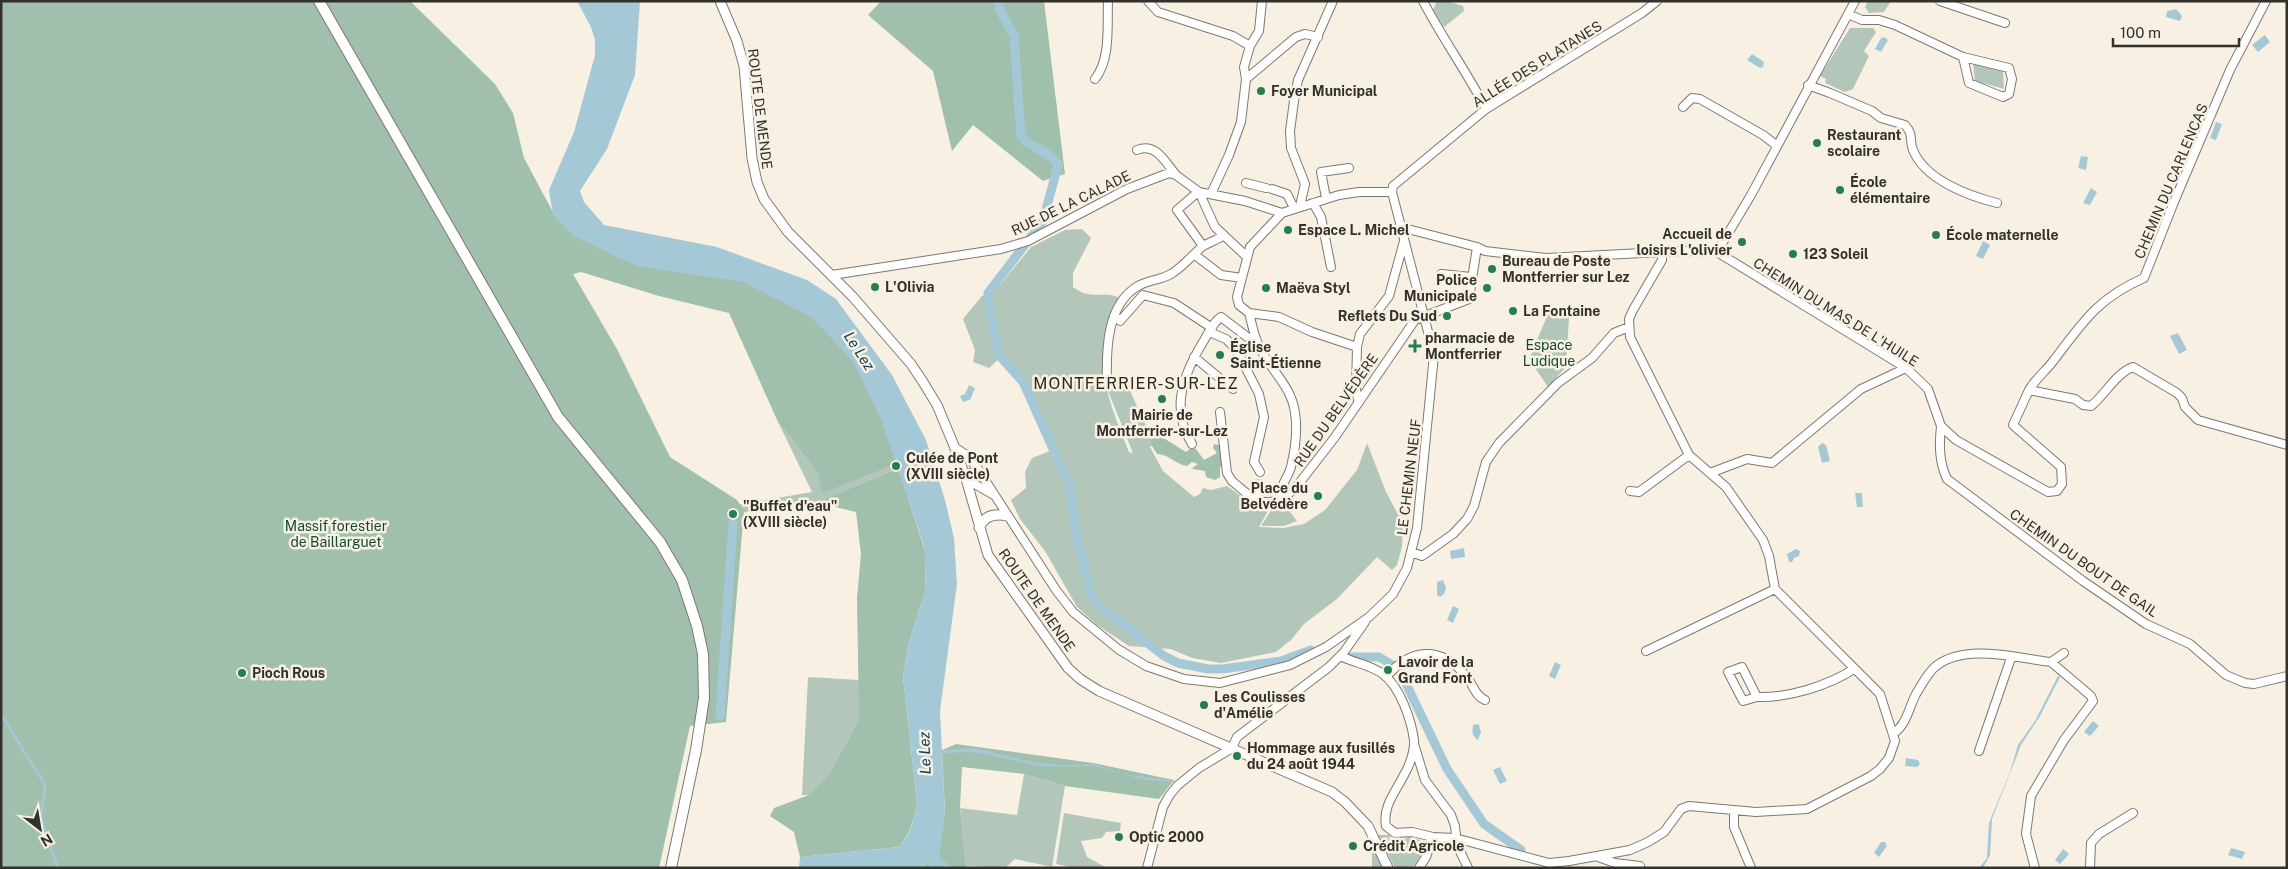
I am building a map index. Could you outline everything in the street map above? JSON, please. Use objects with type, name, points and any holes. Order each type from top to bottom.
[{"type":"main road","points":[[319,1],[558,417],[660,542],[682,580],[697,626],[703,654],[704,698],[696,750],[671,868]]},
{"type":"street","name":"ROUTE DE MENDE","points":[[720,1],[737,41],[744,66],[750,143],[756,182],[764,199],[779,221],[832,275],[910,364],[937,405],[965,476],[985,550],[1075,676],[1100,691],[1318,785],[1345,802],[1368,826],[1379,846],[1387,867]]},
{"type":"street","points":[[1095,80],[1100,73],[1105,56],[1108,1]]},
{"type":"street","points":[[1148,1],[1158,12],[1233,36],[1250,46]]},
{"type":"street","points":[[1211,194],[1229,155],[1241,122],[1246,79],[1244,67],[1250,46],[1259,31],[1262,1]]},
{"type":"street","points":[[1297,207],[1304,179],[1291,148],[1290,131],[1298,80],[1333,1]]},
{"type":"street","points":[[1423,1],[1440,33],[1468,74],[1486,109]]},
{"type":"street","name":"ALLÉE DES PLATANES","points":[[1388,192],[1486,109],[1642,13],[1657,1]]},
{"type":"street","points":[[1400,227],[1477,247],[1485,251],[1546,258],[1662,252],[1717,252],[1751,195],[1808,85],[1855,1]]},
{"type":"street","points":[[1940,1],[2005,23]]},
{"type":"street","name":"CHEMIN DU CARLENCAS","points":[[2030,390],[2037,378],[2053,362],[2094,309],[2116,291],[2144,278],[2230,70],[2266,1]]},
{"type":"street","points":[[1848,14],[1862,20],[1879,20],[1895,25],[1963,57],[2009,68],[2012,79],[2009,94],[2003,97],[1969,83],[1963,57]]},
{"type":"street","points":[[1246,79],[1296,37],[1312,34],[1318,37]]},
{"type":"street","points":[[1808,85],[1855,104],[1881,118],[1905,125],[1912,137],[1913,151],[1930,173],[1976,196],[1997,203]]},
{"type":"street","points":[[1683,108],[1692,98],[1700,99],[1763,135],[1776,145]]},
{"type":"street","points":[[1137,150],[1145,146],[1153,148],[1176,175],[1198,192],[1210,218],[1246,257]]},
{"type":"street","points":[[1326,198],[1322,172],[1349,168]]},
{"type":"street","name":"RUE DE LA CALADE","points":[[832,275],[1001,249],[1028,241],[1127,188],[1169,173],[1176,175]]},
{"type":"street","points":[[1246,182],[1287,194],[1297,207]]},
{"type":"street","points":[[1203,246],[1177,210],[1198,192],[1245,202],[1282,213]]},
{"type":"street","points":[[1258,346],[1248,313],[1238,303],[1246,257],[1253,242],[1282,213],[1297,207],[1351,193],[1388,192]]},
{"type":"street","name":"LE CHEMIN NEUF","points":[[984,477],[992,494],[1056,590],[1078,617],[1139,663],[1178,678],[1205,683],[1220,683],[1277,669],[1320,651],[1369,617],[1393,594],[1401,582],[1412,552],[1417,528],[1434,367],[1432,345],[1404,240],[1388,192]]},
{"type":"street","points":[[1313,203],[1321,217],[1331,267]]},
{"type":"street","points":[[1107,380],[1106,351],[1114,316],[1131,291],[1148,281],[1170,275],[1203,246],[1224,235]]},
{"type":"street","points":[[1358,400],[1356,389],[1357,347],[1360,334],[1388,296],[1404,240]]},
{"type":"street","points":[[1424,315],[1470,298],[1471,276],[1477,247]]},
{"type":"street","points":[[1414,744],[1408,768],[1385,813],[1385,824],[1393,833],[1412,832],[1433,837],[1455,838],[1549,863],[1630,850],[1664,832],[1676,815],[1685,807],[1696,805],[1734,810],[1788,811],[1807,809],[1880,769],[1893,748],[1894,733],[1880,694],[1775,589],[1769,556],[1763,540],[1752,521],[1726,488],[1689,455],[1630,337],[1629,319],[1662,260],[1662,252]]},
{"type":"street","name":"CHEMIN DU MAS DE L'HUILE","points":[[1717,252],[1906,368],[1928,389],[1941,426],[1956,440],[2048,492],[2057,491],[2062,484],[2061,467],[2013,425],[2030,390]]},
{"type":"street","points":[[1195,255],[1221,275],[1242,278]]},
{"type":"street","points":[[1441,274],[1471,276]]},
{"type":"street","points":[[1114,316],[1120,321],[1143,295],[1174,302],[1210,330],[1226,339],[1236,349],[1259,394],[1264,417],[1254,462],[1260,472]]},
{"type":"street","points":[[1248,313],[1279,317],[1312,332],[1357,347]]},
{"type":"street","name":"RUE DU BELVÉDÈRE","points":[[1281,499],[1291,492],[1308,472],[1411,324],[1424,315]]},
{"type":"street","points":[[1192,444],[1184,428],[1181,411],[1182,385],[1194,357],[1210,330],[1219,318],[1223,318],[1258,346],[1286,387],[1295,410],[1294,449],[1289,472],[1280,492],[1281,499],[1271,502],[1257,502],[1232,481],[1227,473],[1220,412]]},
{"type":"street","points":[[1412,552],[1422,556],[1454,534],[1467,519],[1474,506],[1486,462],[1499,443],[1558,383],[1592,358],[1614,333],[1629,327]]},
{"type":"street","points":[[1194,357],[1233,389]]},
{"type":"street","points":[[2030,390],[2075,399],[2082,405],[2091,406],[2103,396],[2125,370],[2133,367],[2177,393],[2182,398],[2185,407],[2198,420],[2287,445]]},
{"type":"street","points":[[1710,473],[1747,459],[1772,463],[1861,389],[1906,368]]},
{"type":"street","name":"CHEMIN DU BOUT DE GAIL","points":[[1941,426],[1939,446],[1942,469],[1947,479],[2083,581],[2146,624],[2190,644],[2226,675],[2235,680],[2254,684],[2287,676]]},
{"type":"street","points":[[955,448],[970,458],[984,477]]},
{"type":"street","points":[[1630,491],[1639,492],[1689,455]]},
{"type":"street","points":[[965,476],[974,473],[984,477]]},
{"type":"street","name":"LE CHEMIN NEUF","points":[[965,476],[992,494]]},
{"type":"street","points":[[1257,502],[1258,487]]},
{"type":"street","points":[[979,528],[982,521],[989,516],[999,514],[1007,516]]},
{"type":"street","points":[[1646,652],[1775,589]]},
{"type":"street","points":[[1147,868],[1163,807],[1177,786],[1199,768],[1232,748],[1237,737],[1341,656],[1369,617]]},
{"type":"street","points":[[1894,733],[1903,724],[1915,695],[1935,666],[1966,652],[2051,662],[2091,696],[2093,701],[2064,740],[2031,796],[2026,834],[2035,868]]},
{"type":"street","points":[[2051,662],[2064,653]]},
{"type":"street","points":[[1386,677],[1409,657],[1418,654],[1429,654],[1445,659],[1459,668],[1478,695],[1485,700]]},
{"type":"street","points":[[1341,656],[1374,669],[1386,677],[1395,687],[1413,736],[1411,741],[1414,744],[1425,780],[1449,812],[1455,826],[1455,838],[1468,868]]},
{"type":"street","points":[[1979,751],[2011,658]]},
{"type":"street","points":[[1757,697],[1742,667],[1728,672],[1743,701],[1757,697],[1778,697],[1841,677],[1854,669]]},
{"type":"street","points":[[1734,810],[1734,827],[1751,868]]},
{"type":"street","points":[[2090,868],[2091,843],[2100,834],[2133,813]]},
{"type":"street","points":[[1419,868],[1426,857],[1433,837]]},
{"type":"street","points":[[1630,850],[1640,867]]},
{"type":"street","points":[[1596,856],[1615,863],[1640,867]]},
{"type":"green space","name":"Massif forestier de Baillarguet","points":[[1,1],[410,1],[495,84],[513,113],[524,158],[554,214],[749,274],[827,319],[873,390],[926,554],[925,592],[908,646],[903,677],[917,803],[911,826],[899,847],[800,857],[794,832],[770,816],[774,808],[809,795],[829,774],[859,719],[857,598],[861,554],[856,512],[822,504],[826,498],[892,471],[890,466],[823,493],[817,472],[778,422],[729,313],[659,296],[581,272],[573,274],[617,349],[670,457],[737,500],[744,511],[726,722],[690,726],[659,868],[1,868]]},
{"type":"green space","points":[[881,1],[1044,1],[1065,174],[1043,181],[973,125],[952,151],[933,71],[868,15]]},
{"type":"green space","points":[[1437,1],[1447,1],[1463,6],[1464,11],[1444,27],[1433,10]]},
{"type":"green space","points":[[1868,1],[1891,1],[1884,12],[1869,13],[1865,7]]},
{"type":"green space","points":[[1850,28],[1873,28],[1876,32],[1864,51],[1869,56],[1853,89],[1845,92],[1825,83],[1826,79],[1820,76]]},
{"type":"green space","points":[[1973,63],[2003,71],[2004,89],[1975,81]]},
{"type":"green space","points":[[1082,229],[1091,238],[1073,273],[1073,287],[1087,294],[1108,295],[1120,298],[1105,339],[1104,376],[1108,394],[1129,452],[1133,453],[1108,391],[1107,381],[1127,384],[1154,444],[1150,447],[1163,471],[1194,497],[1200,494],[1203,488],[1211,490],[1227,486],[1259,509],[1270,507],[1259,527],[1283,528],[1304,524],[1325,510],[1357,470],[1367,443],[1386,492],[1403,524],[1402,547],[1397,565],[1392,570],[1377,557],[1337,599],[1304,624],[1291,640],[1276,652],[1221,663],[1192,658],[1171,649],[1129,646],[1097,625],[1077,607],[1045,551],[1020,519],[1011,500],[1026,488],[1025,472],[1032,458],[1050,451],[1020,382],[999,359],[989,368],[973,362],[975,350],[963,319],[982,296],[995,291],[1031,247],[1065,230]]},
{"type":"green space","name":"Espace Ludique","points":[[1548,314],[1569,318],[1566,367],[1548,387],[1529,359]]},
{"type":"green space","points":[[778,422],[817,472],[890,466],[892,471],[826,498],[822,504],[815,502],[754,510],[736,515],[735,505],[812,492]]},
{"type":"green space","points":[[1157,434],[1186,452],[1191,448],[1196,449],[1204,460],[1217,453],[1213,448],[1214,444],[1218,445],[1222,442],[1223,466],[1220,467],[1220,477],[1215,480],[1206,477],[1205,471],[1192,468],[1198,464],[1192,462],[1187,466],[1157,454],[1151,440]]},
{"type":"green space","points":[[1284,504],[1297,521],[1284,526],[1261,526],[1274,506]]},
{"type":"green space","points":[[808,677],[859,680],[859,719],[829,774],[809,795],[802,795]]},
{"type":"green space","points":[[956,744],[1093,763],[1174,780],[1159,799],[1065,786],[1024,774],[962,767],[960,808],[966,866],[969,868],[919,868],[927,864],[945,814],[942,750]]},
{"type":"green space","points":[[1024,774],[1065,786],[1052,867],[1015,859],[1005,868],[966,866],[960,808],[1017,815]]},
{"type":"green space","points":[[1064,813],[1121,823],[1120,831],[1106,832],[1102,838],[1081,841],[1087,857],[1107,868],[1075,868],[1056,864]]},
{"type":"green space","points":[[1378,835],[1390,835],[1389,842],[1401,846],[1403,839],[1412,836],[1421,841],[1422,853],[1411,868],[1395,868]]},
{"type":"green space","points":[[1372,840],[1381,860],[1381,868],[1372,868]]},
{"type":"water","name":"Le Lez","points":[[577,1],[640,1],[635,75],[607,149],[580,191],[584,202],[604,225],[717,247],[807,280],[836,299],[892,375],[926,440],[945,500],[954,538],[957,584],[940,711],[945,814],[939,857],[952,868],[933,868],[927,864],[919,868],[799,868],[800,857],[899,847],[911,826],[917,803],[903,677],[908,646],[925,592],[926,554],[881,419],[854,363],[813,318],[744,282],[642,267],[616,257],[573,235],[553,215],[549,190],[574,132],[595,55],[595,40],[591,27]]},
{"type":"water","points":[[2176,9],[2182,16],[2180,21],[2166,17],[2167,11]]},
{"type":"water","points":[[2265,35],[2270,42],[2258,52],[2252,45]]},
{"type":"water","points":[[1884,37],[1888,40],[1881,52],[1875,49],[1881,38]]},
{"type":"water","points":[[1752,54],[1764,62],[1763,67],[1760,68],[1747,60]]},
{"type":"water","points":[[2216,122],[2222,124],[2216,140],[2210,138]]},
{"type":"water","points":[[2081,156],[2088,157],[2086,170],[2078,168]]},
{"type":"water","points":[[2091,188],[2097,192],[2090,205],[2083,203]]},
{"type":"water","points":[[1983,241],[1990,245],[1983,259],[1976,256]]},
{"type":"water","points":[[2178,333],[2187,350],[2179,354],[2170,336]]},
{"type":"water","points":[[969,385],[975,388],[970,400],[963,402],[960,396],[965,394]]},
{"type":"water","points":[[1822,443],[1826,445],[1830,461],[1822,463],[1818,447]]},
{"type":"water","points":[[1855,493],[1862,493],[1863,507],[1857,507]]},
{"type":"water","points":[[1464,548],[1465,557],[1451,559],[1450,551]]},
{"type":"water","points":[[1796,549],[1800,551],[1799,556],[1794,558],[1792,562],[1789,562],[1787,554]]},
{"type":"water","points":[[1443,580],[1446,588],[1444,594],[1440,597],[1437,595],[1437,582]]},
{"type":"water","points":[[1453,606],[1459,609],[1453,623],[1447,620]]},
{"type":"water","points":[[1555,662],[1561,665],[1555,679],[1549,676]]},
{"type":"water","points":[[2058,676],[2060,677],[2040,716],[2021,745],[1992,819],[1990,855],[1983,868],[1979,868],[1987,858],[1989,823],[2010,772],[2018,745],[2035,721]]},
{"type":"water","points":[[2093,721],[2099,726],[2090,736],[2084,732]]},
{"type":"water","points":[[1477,724],[1481,732],[1478,740],[1473,732],[1473,725]]},
{"type":"water","points":[[975,748],[1032,762],[1062,765],[1094,764],[1123,774],[1175,781],[1141,779],[1093,766],[1044,767],[974,752],[944,753],[943,750]]},
{"type":"water","points":[[1906,758],[1918,760],[1920,764],[1917,767],[1905,766]]},
{"type":"water","points":[[1500,767],[1507,781],[1500,784],[1493,770]]},
{"type":"water","points":[[1881,842],[1885,842],[1887,846],[1879,857],[1874,853]]},
{"type":"water","points":[[2231,848],[2245,852],[2242,859],[2228,855]]},
{"type":"water","points":[[2063,849],[2069,854],[2060,864],[2055,860]]},
{"type":"waterway","points":[[998,1],[1000,11],[1014,35],[1021,136],[1030,144],[1052,157],[1058,165],[1043,221],[988,293],[988,300],[998,354],[1023,382],[1070,487],[1075,531],[1093,600],[1164,656],[1178,663],[1208,669],[1222,669],[1281,661],[1311,650]]},
{"type":"waterway","points":[[720,716],[733,523]]},
{"type":"waterway","points":[[1349,657],[1379,657],[1399,669],[1447,769],[1484,824],[1521,850]]},
{"type":"waterway","points":[[1,714],[45,785],[41,819],[58,868]]},
{"type":"tunnel","points":[[1258,487],[1260,472]]},
{"type":"place","name":"Foyer Municipal","points":[[1261,91]]},
{"type":"place","name":"Restaurant scolaire","points":[[1817,143]]},
{"type":"place","name":"École élémentaire","points":[[1840,190]]},
{"type":"place","name":"Espace L. Michel","points":[[1288,230]]},
{"type":"place","name":"École maternelle","points":[[1936,235]]},
{"type":"place","name":"Accueil de loisirs L'olivier","points":[[1742,242]]},
{"type":"place","name":"123 Soleil","points":[[1793,254]]},
{"type":"place","name":"Bureau de Poste Montferrier sur Lez","points":[[1492,269]]},
{"type":"place","name":"L'Olivia","points":[[875,287]]},
{"type":"place","name":"Maëva Styl","points":[[1266,288]]},
{"type":"place","name":"Police Municipale","points":[[1487,288]]},
{"type":"place","name":"La Fontaine","points":[[1513,311]]},
{"type":"place","name":"Reflets Du Sud","points":[[1447,316]]},
{"type":"place","name":"pharmacie de Montferrier","points":[[1415,346]]},
{"type":"place","name":"Église Saint-Étienne","points":[[1220,355]]},
{"type":"place","name":"Mairie de Montferrier-sur-Lez","points":[[1162,399]]},
{"type":"place","name":"Culée de Pont (XVIII siècle)","points":[[896,466]]},
{"type":"place","name":"Place du Belvédère","points":[[1318,496]]},
{"type":"place","name":"\"Buffet d'eau\" (XVIII siècle)","points":[[733,514]]},
{"type":"place","name":"Lavoir de la Grand Font","points":[[1388,670]]},
{"type":"place","name":"Pioch Rous","points":[[242,673]]},
{"type":"place","name":"Les Coulisses d'Amélie","points":[[1204,705]]},
{"type":"place","name":"Hommage aux fusillés du 24 août 1944","points":[[1237,756]]},
{"type":"place","name":"Optic 2000","points":[[1119,837]]},
{"type":"place","name":"Crédit Agricole","points":[[1353,846]]},
{"type":"district","name":"MONTFERRIER-SUR-LEZ","points":[[1136,383]]}]
